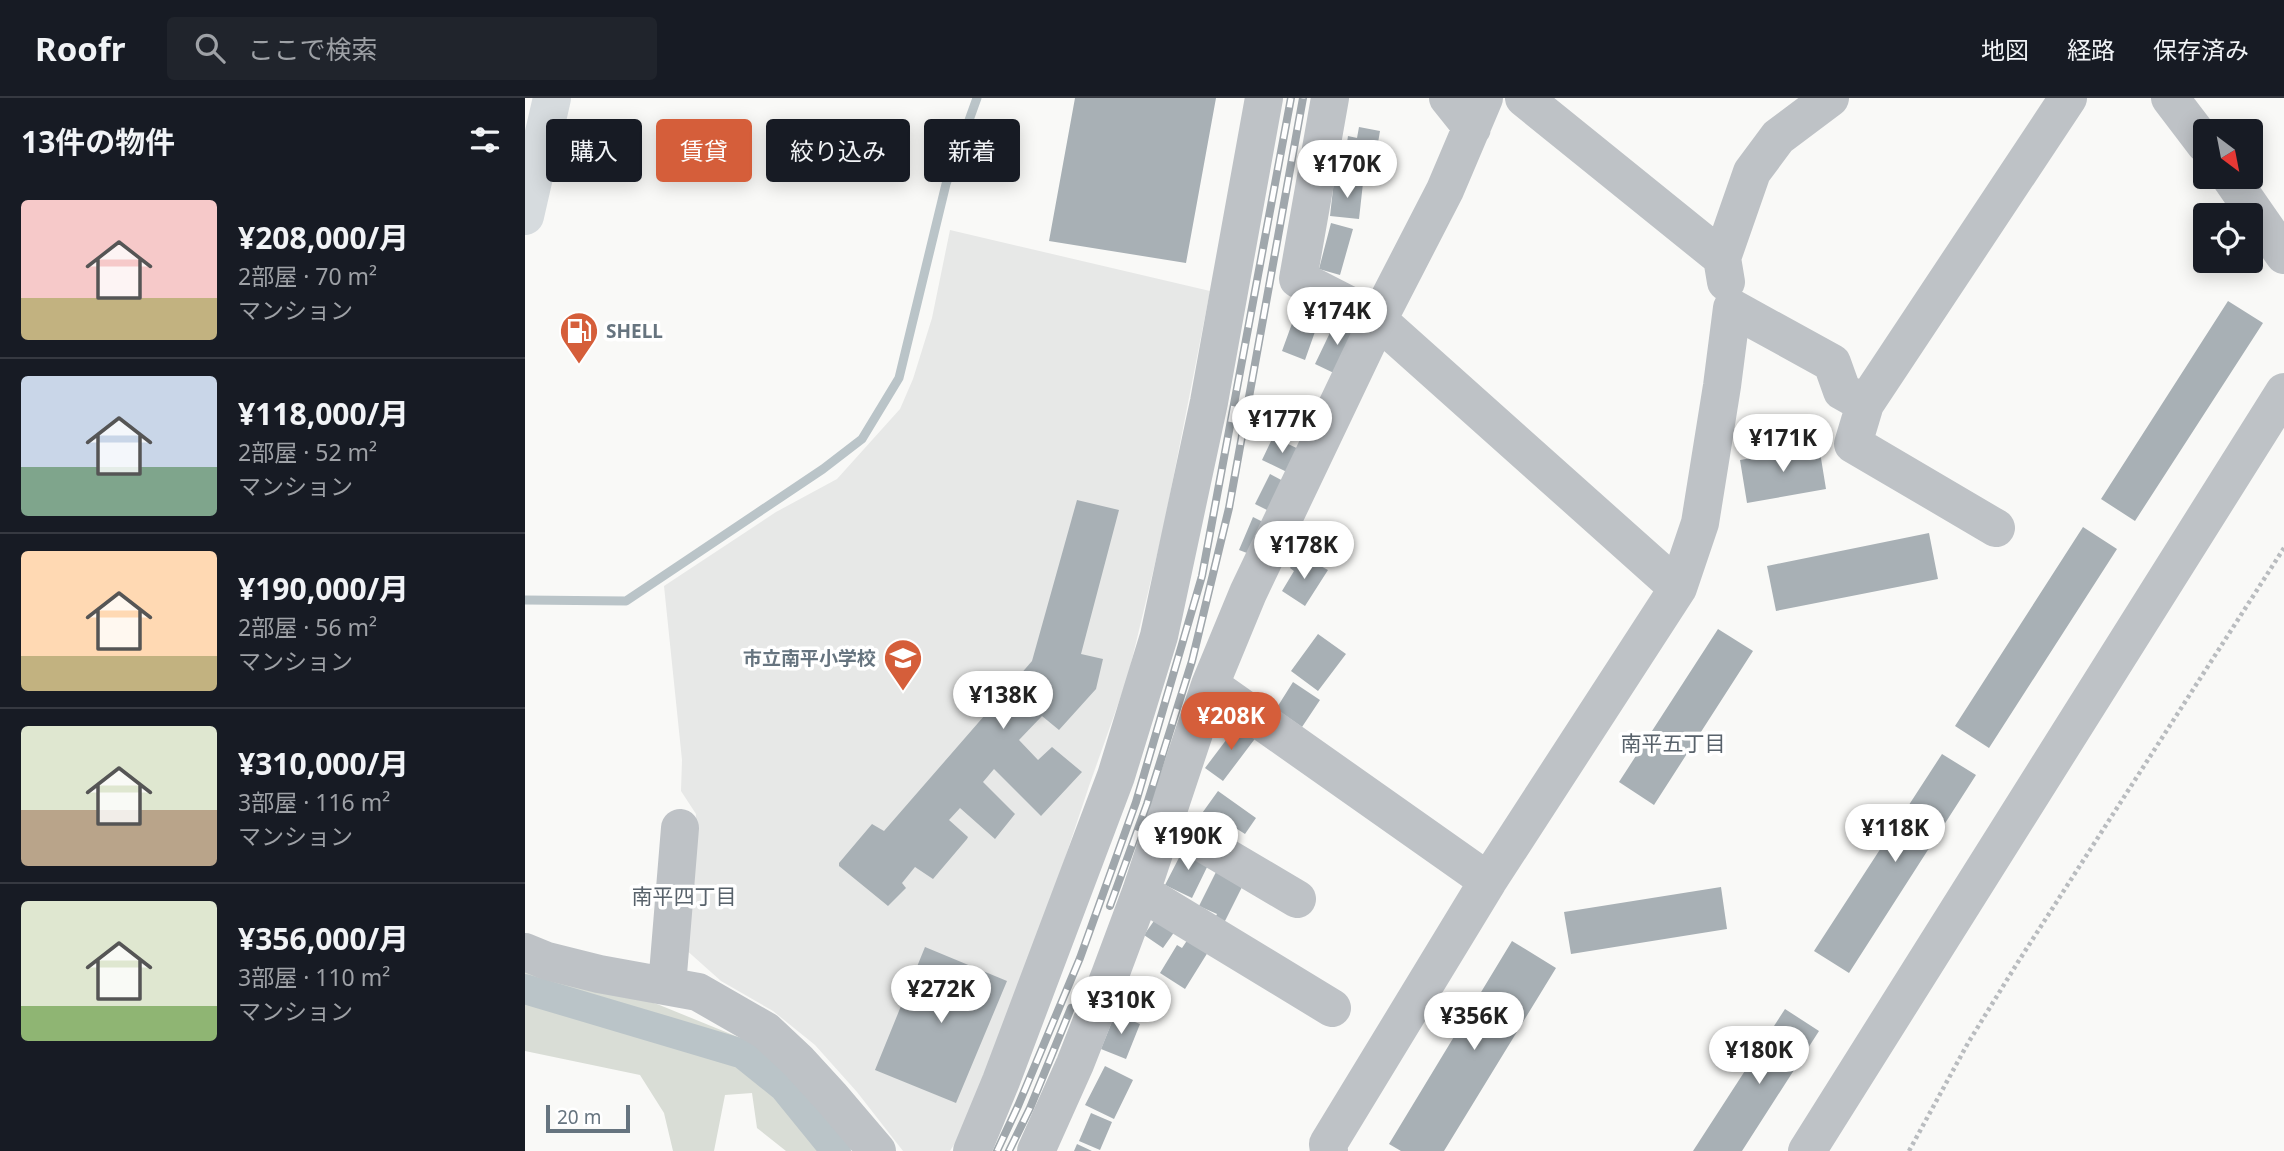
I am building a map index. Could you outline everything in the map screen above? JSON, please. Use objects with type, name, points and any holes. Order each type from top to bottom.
[{"type":"main road","points":[[525,216],[552,98]]},
{"type":"street","points":[[972,1151],[1116,776],[1159,636],[1209,402],[1264,98]]},
{"type":"street","points":[[1329,98],[1297,279],[1378,320],[1678,588]]},
{"type":"street","points":[[1037,1151],[1075,1064],[1141,892],[1210,685],[1248,593],[1378,320],[1445,190],[1478,113],[1448,98]]},
{"type":"street","points":[[1524,98],[1721,258]]},
{"type":"street","points":[[1329,1151],[1328,1144],[1488,881],[1678,588],[1700,523],[1722,386],[1732,309],[1721,258],[1752,172],[1778,137],[1831,98]]},
{"type":"street","points":[[1996,528],[1853,444],[1865,404],[2068,98]]},
{"type":"street","points":[[2170,98],[2193,128]]},
{"type":"street","points":[[2238,189],[2284,255]]},
{"type":"street","points":[[1732,309],[1832,363],[1842,391],[1865,404]]},
{"type":"street","points":[[1807,1151],[2284,392]]},
{"type":"street","points":[[1210,685],[1488,881]]},
{"type":"street","points":[[1165,821],[1297,899]]},
{"type":"street","points":[[667,986],[680,828]]},
{"type":"street","points":[[1141,892],[1332,1008]]},
{"type":"street","points":[[525,952],[547,961],[599,974],[698,992],[766,1031],[815,1079],[877,1151]]},
{"type":"path","points":[[1909,1151],[1968,1043],[2018,962],[2284,548]]},
{"type":"shaded area","points":[[950,230],[1210,291],[1163,530],[1128,676],[1035,948],[974,1113],[950,1151],[903,1151],[857,1092],[815,1045],[773,1011],[721,981],[684,948],[696,814],[681,791],[682,760],[664,586],[776,512],[837,479],[900,409],[913,379],[932,318]]},
{"type":"shaded area","points":[[525,966],[657,1004],[743,1039],[838,1132],[826,1151],[786,1151],[757,1128],[752,1093],[725,1095],[714,1151],[673,1151],[664,1113],[640,1075],[525,1051]]},
{"type":"building","points":[[1075,98],[1216,98],[1186,263],[1049,241]]},
{"type":"building","points":[[1359,127],[1380,131],[1373,173],[1343,168],[1348,136],[1357,138]]},
{"type":"building","points":[[1334,180],[1363,183],[1359,219],[1330,216]]},
{"type":"building","points":[[1331,223],[1353,229],[1340,275],[1319,269]]},
{"type":"building","points":[[2228,301],[2263,323],[2135,521],[2101,499]]},
{"type":"building","points":[[1294,318],[1317,326],[1305,360],[1282,351]]},
{"type":"building","points":[[1337,318],[1360,330],[1338,375],[1315,364]]},
{"type":"building","points":[[1286,409],[1316,423],[1310,439],[1298,433],[1295,440],[1276,431]]},
{"type":"building","points":[[1273,437],[1303,451],[1289,473],[1262,460]]},
{"type":"building","points":[[1819,446],[1826,489],[1747,503],[1740,460]]},
{"type":"building","points":[[1270,474],[1285,482],[1275,514],[1255,504]]},
{"type":"building","points":[[1077,500],[1119,510],[1081,654],[1103,659],[1096,689],[1059,730],[1042,716],[1019,740],[1038,760],[1052,747],[1082,772],[1041,816],[994,769],[983,782],[1015,814],[995,839],[960,808],[949,820],[968,837],[967,839],[933,879],[915,867],[902,883],[906,888],[888,906],[839,866],[839,863],[872,824],[884,831],[1032,661]]},
{"type":"building","points":[[1253,517],[1269,525],[1255,556],[1239,550]]},
{"type":"building","points":[[2083,527],[2117,549],[1989,748],[1955,726]]},
{"type":"building","points":[[1929,533],[1938,579],[1776,611],[1767,566]]},
{"type":"building","points":[[1297,558],[1312,567],[1315,563],[1328,570],[1305,606],[1282,591],[1294,571],[1290,568]]},
{"type":"building","points":[[1718,629],[1753,651],[1654,805],[1619,782]]},
{"type":"building","points":[[1318,634],[1346,654],[1318,691],[1291,671]]},
{"type":"building","points":[[1293,682],[1320,700],[1302,727],[1276,709]]},
{"type":"building","points":[[1239,723],[1257,736],[1223,781],[1205,768]]},
{"type":"building","points":[[1942,754],[1976,775],[1849,973],[1814,951]]},
{"type":"building","points":[[1218,791],[1256,818],[1245,834],[1234,827],[1226,838],[1200,816]]},
{"type":"building","points":[[1185,846],[1211,859],[1192,898],[1165,885]]},
{"type":"building","points":[[1218,868],[1245,881],[1222,927],[1213,922],[1217,914],[1199,906]]},
{"type":"building","points":[[1721,887],[1727,929],[1571,954],[1564,912]]},
{"type":"building","points":[[1156,918],[1175,931],[1163,948],[1144,935]]},
{"type":"building","points":[[1188,939],[1208,952],[1185,989],[1160,973],[1177,945],[1182,948]]},
{"type":"building","points":[[1512,941],[1556,968],[1444,1151],[1401,1151],[1389,1144]]},
{"type":"building","points":[[925,947],[1007,981],[956,1103],[875,1070]]},
{"type":"building","points":[[1131,987],[1147,994],[1140,1013],[1123,1006]]},
{"type":"building","points":[[1785,1009],[1819,1031],[1742,1151],[1693,1151]]},
{"type":"building","points":[[1115,1014],[1140,1024],[1126,1059],[1101,1049]]},
{"type":"building","points":[[1105,1066],[1133,1080],[1114,1119],[1085,1105]]},
{"type":"building","points":[[1091,1113],[1112,1122],[1100,1150],[1079,1141]]},
{"type":"building","points":[[1077,1144],[1092,1151],[1074,1151]]},
{"type":"waterway","points":[[525,600],[626,601],[823,469],[862,439],[899,378],[946,184],[977,98]]},
{"type":"waterway","points":[[525,989],[743,1054],[784,1087],[836,1151]]},
{"type":"railway","points":[[997,1151],[1080,958],[1136,802],[1202,576],[1291,98]]},
{"type":"railway","points":[[1110,906],[1147,804],[1192,661],[1229,508],[1303,98]]},
{"type":"railway","points":[[1009,1151],[1030,1108],[1071,1008]]},
{"type":"place","name":"SHELL","points":[[579,365]]},
{"type":"place","name":"市立南平小学校","points":[[903,692]]},
{"type":"district","name":"南平五丁目","points":[[1673,744]]},
{"type":"district","name":"南平四丁目","points":[[684,897]]}]
